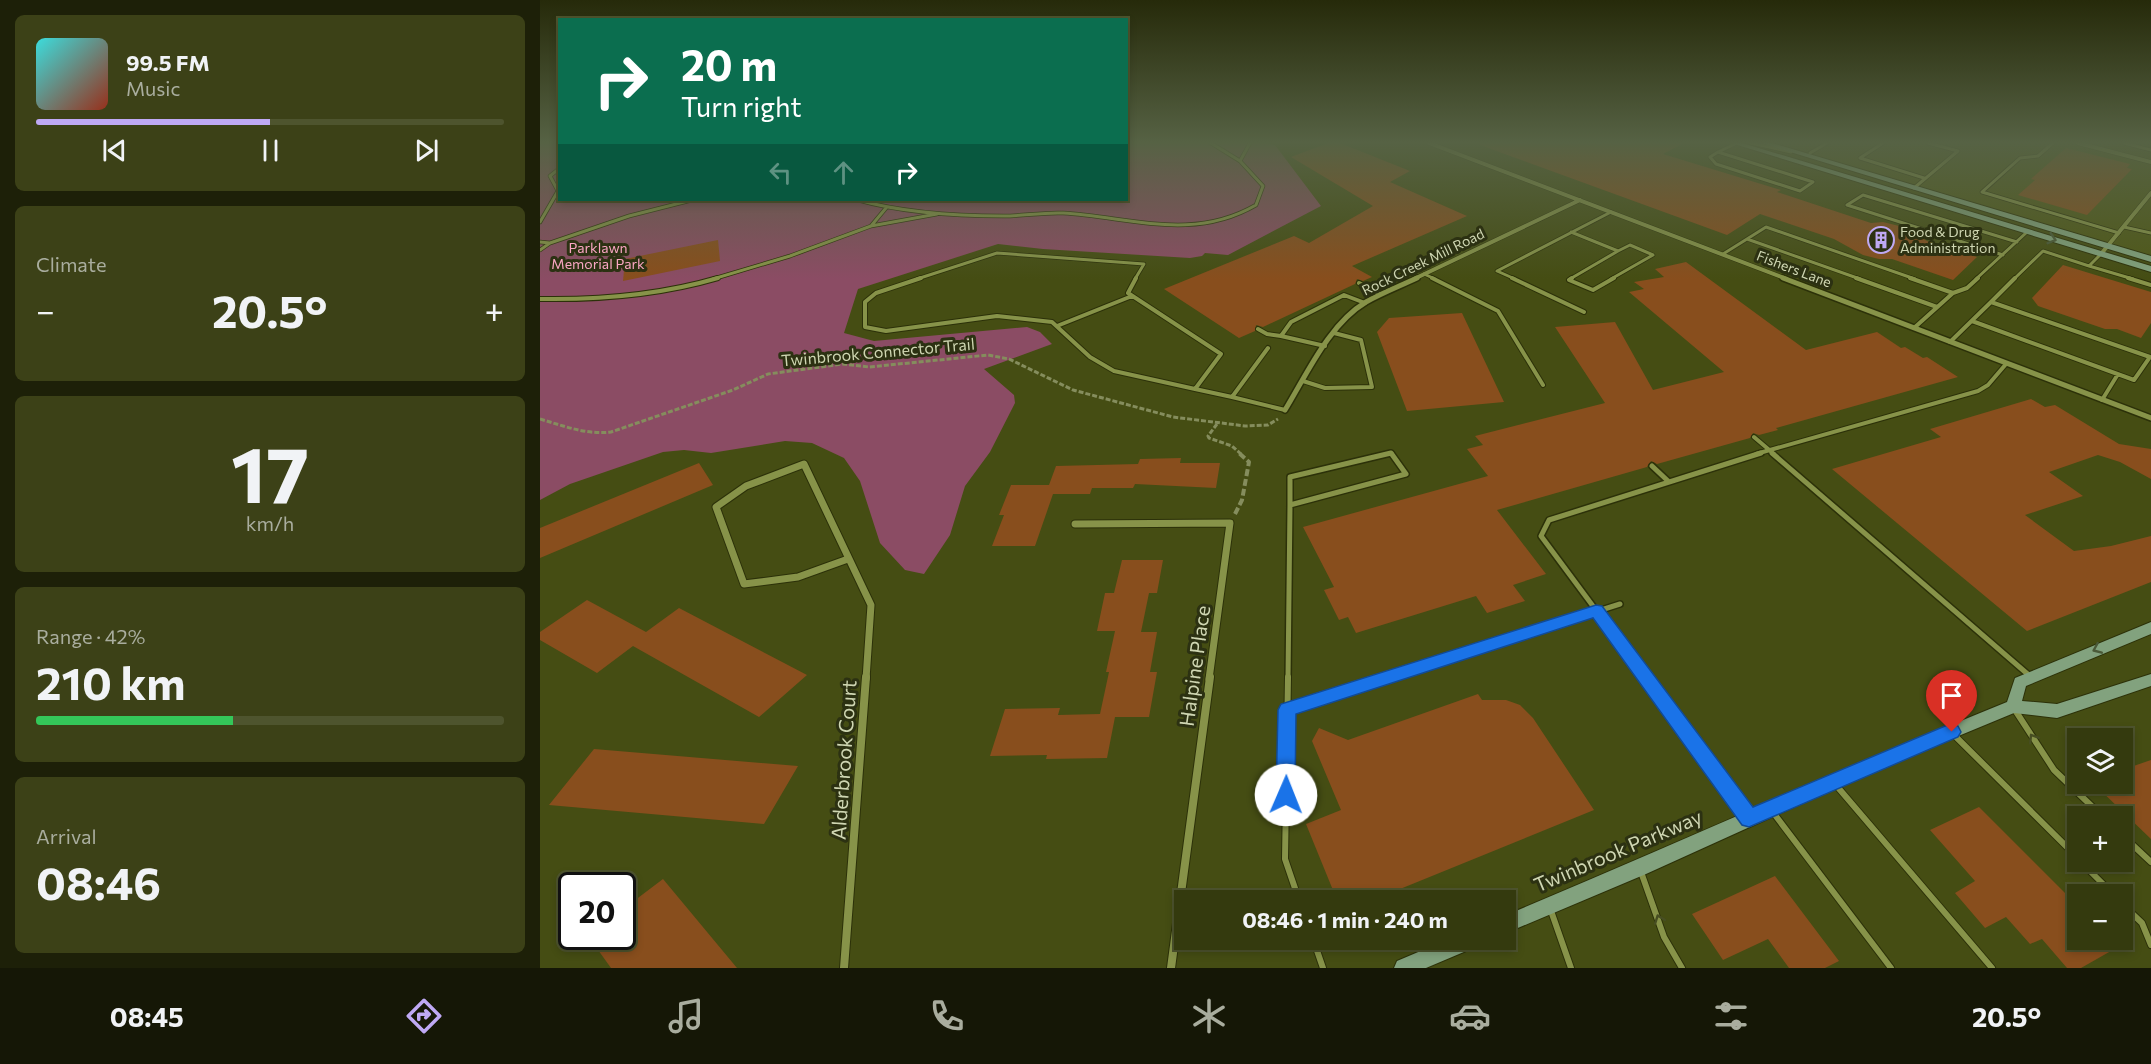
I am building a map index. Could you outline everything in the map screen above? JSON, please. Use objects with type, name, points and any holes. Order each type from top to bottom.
[{"type":"main road","points":[[1883,188],[2151,269]]},
{"type":"main road","points":[[1915,188],[2151,259]]},
{"type":"main road","points":[[2013,706],[2020,682],[2151,628]]},
{"type":"main road","name":"Twinbrook Parkway","points":[[1516,920],[2013,706],[2057,711],[2151,680]]},
{"type":"main road","points":[[1404,968],[1446,950]]},
{"type":"street","name":"Fishers Lane","points":[[1548,188],[2151,418]]},
{"type":"street","points":[[2101,254],[2151,193]]},
{"type":"street","name":"Rock Creek Mill Road","points":[[1285,410],[1334,333],[1354,310],[1380,294],[1580,200]]},
{"type":"street","name":"Alderbrook Court","points":[[844,968],[858,808],[871,605],[804,464],[773,474],[729,495],[716,507],[744,584],[776,583],[812,574],[848,559]]},
{"type":"street","points":[[1075,524],[1230,523]]},
{"type":"street","name":"Halpine Place","points":[[1171,968],[1230,523]]},
{"type":"lane","points":[[862,201],[886,207],[946,213],[1004,216],[1062,213],[1163,225],[1205,224],[1235,217],[1256,205],[1262,188]]},
{"type":"lane","points":[[1984,188],[1982,192],[2119,233]]},
{"type":"lane","points":[[540,222],[558,191]]},
{"type":"lane","points":[[2003,255],[1847,205],[1863,195],[2017,242]]},
{"type":"lane","points":[[540,250],[550,243],[629,216],[688,201]]},
{"type":"lane","points":[[871,226],[886,207]]},
{"type":"lane","points":[[1584,312],[1497,271],[1611,212]]},
{"type":"lane","points":[[540,299],[618,297],[653,293],[714,281],[871,226],[946,213]]},
{"type":"lane","points":[[1723,254],[1766,227],[1953,293]]},
{"type":"lane","points":[[2124,227],[2151,233]]},
{"type":"lane","points":[[1571,232],[1618,251],[1630,245],[1653,255],[1593,290],[1569,280],[1618,251]]},
{"type":"lane","points":[[1914,328],[1953,293],[1968,288],[2027,232]]},
{"type":"lane","points":[[1747,239],[1937,307]]},
{"type":"lane","points":[[540,242],[550,243]]},
{"type":"lane","points":[[1950,342],[2043,251],[2151,285]]},
{"type":"lane","points":[[1195,389],[1221,354],[1128,293],[1144,264],[998,253],[876,293],[865,302],[866,327],[886,331],[997,316],[1052,322],[1090,357],[1114,371],[1285,410]]},
{"type":"lane","points":[[2089,266],[2101,254]]},
{"type":"lane","points":[[1424,274],[1498,311],[1543,385]]},
{"type":"lane","points":[[1359,283],[1380,294]]},
{"type":"lane","points":[[1281,336],[1291,322],[1344,295],[1365,303]]},
{"type":"lane","points":[[1057,326],[1132,296]]},
{"type":"lane","points":[[1972,321],[2134,380],[2151,356],[1991,302]]},
{"type":"lane","points":[[1258,329],[1267,334],[1326,346]]},
{"type":"lane","points":[[1304,381],[1325,388],[1372,387],[1361,340],[1334,333]]},
{"type":"lane","points":[[1232,397],[1268,348]]},
{"type":"lane","points":[[1749,818],[1541,536],[1549,520],[1770,450],[1978,391],[1988,385],[2006,364]]},
{"type":"lane","points":[[2102,400],[2118,374]]},
{"type":"lane","points":[[1754,437],[2031,677]]},
{"type":"lane","points":[[1290,505],[1406,474],[1391,453],[1290,477],[1285,859],[1296,890]]},
{"type":"lane","points":[[1652,466],[1668,482]]},
{"type":"lane","points":[[1287,710],[1620,604]]},
{"type":"lane","points":[[2013,706],[2054,770],[2092,806]]},
{"type":"lane","points":[[1952,732],[2067,848]]},
{"type":"lane","points":[[1833,782],[1992,968]]},
{"type":"lane","points":[[1770,809],[1891,968]]},
{"type":"lane","points":[[2133,845],[2151,862]]},
{"type":"lane","points":[[1640,868],[1668,947],[1676,963],[1682,968]]},
{"type":"lane","points":[[2091,872],[2103,884]]},
{"type":"lane","points":[[1549,905],[1571,968]]},
{"type":"lane","points":[[2133,914],[2142,923],[2151,945]]},
{"type":"lane","points":[[1317,950],[1323,968]]},
{"type":"path","name":"Twinbrook Connector Trail","points":[[540,418],[596,434],[610,432],[733,390],[768,374],[843,364],[869,367],[900,366],[988,355],[1009,359],[1073,390],[1173,417],[1217,424],[1268,425],[1281,417],[1285,410]]},
{"type":"path","points":[[1217,424],[1208,436],[1209,438],[1232,446],[1249,462],[1242,500],[1230,523]]},
{"type":"shaded area","points":[[1915,188],[2151,188],[2151,259]]},
{"type":"green space","name":"Parklawn Memorial Park","points":[[540,188],[558,188],[558,201],[1128,201],[1128,188],[1308,188],[1321,206],[1228,255],[1205,253],[1202,256],[1190,258],[998,244],[858,289],[844,333],[874,341],[1027,327],[1040,332],[1052,344],[984,369],[1014,395],[1015,403],[990,452],[965,486],[950,535],[924,574],[905,570],[880,543],[860,481],[844,458],[812,443],[785,441],[711,453],[684,450],[663,452],[570,484],[540,500]]},
{"type":"building","points":[[1343,188],[1404,188],[1467,216],[1352,266],[1372,277],[1363,281],[1357,279],[1355,284],[1263,327],[1256,325],[1255,331],[1239,338],[1164,289],[1294,236],[1309,243],[1373,206]]},
{"type":"building","points":[[1598,188],[1775,188],[1781,190],[1777,192],[1871,223],[1883,222],[1899,226],[1929,242],[1977,257],[1953,280],[1892,259],[1863,255],[1834,239],[1760,214],[1727,235]]},
{"type":"building","points":[[2026,188],[2113,188],[2087,215],[2018,195]]},
{"type":"building","points":[[718,240],[720,261],[623,281],[625,259]]},
{"type":"building","points":[[1686,262],[1806,350],[1877,332],[1901,348],[1905,347],[1923,358],[1927,357],[1958,377],[1776,428],[1778,430],[1759,435],[1753,433],[1750,438],[1657,464],[1651,461],[1647,467],[1497,510],[1546,574],[1513,585],[1525,601],[1487,613],[1476,596],[1356,633],[1348,617],[1339,620],[1324,590],[1334,587],[1303,527],[1488,476],[1467,449],[1483,445],[1475,436],[1605,403],[1555,327],[1615,322],[1653,390],[1724,372],[1629,292],[1644,289],[1634,282],[1664,277],[1655,269]]},
{"type":"building","points":[[2063,265],[2151,292],[2151,323],[2141,338],[2117,329],[2105,329],[2038,306],[2032,298]]},
{"type":"building","points":[[1462,313],[1504,402],[1407,411],[1377,332],[1389,318]]},
{"type":"building","points":[[2031,399],[2045,407],[2055,405],[2119,444],[2151,449],[2151,479],[2120,462],[2098,455],[2049,472],[2083,496],[2025,515],[2074,551],[2111,546],[2151,536],[2151,582],[2027,631],[1832,469],[1941,437],[1930,429]]},
{"type":"building","points":[[1181,458],[1180,463],[1220,463],[1216,488],[1135,484],[1133,488],[1092,488],[1090,494],[1053,494],[1035,546],[992,546],[1004,515],[999,515],[1011,485],[1049,485],[1056,466],[1138,464],[1140,459]]},
{"type":"building","points":[[699,463],[713,485],[540,558],[540,528]]},
{"type":"building","points":[[1122,560],[1163,560],[1157,593],[1149,593],[1141,632],[1157,632],[1150,672],[1157,672],[1149,717],[1115,717],[1107,758],[1046,759],[1047,755],[990,756],[1005,709],[1060,708],[1058,715],[1100,714],[1115,631],[1097,631],[1105,593],[1114,593]]},
{"type":"building","points":[[587,600],[646,632],[679,608],[807,675],[759,717],[633,646],[597,673],[540,640],[540,632]]},
{"type":"building","points":[[1478,694],[1482,700],[1506,700],[1520,705],[1533,718],[1594,810],[1398,890],[1333,890],[1306,824],[1341,810],[1312,741],[1319,728],[1348,740]]},
{"type":"building","points":[[594,749],[798,766],[764,824],[549,805]]},
{"type":"building","points":[[2151,760],[2151,839],[2133,822],[2133,806],[2117,806],[2104,794],[2133,794],[2133,766]]},
{"type":"building","points":[[1979,807],[2067,895],[2067,950],[2113,950],[2081,968],[2067,968],[2042,939],[2030,944],[2006,917],[1985,928],[1955,893],[1975,881],[1930,830]]},
{"type":"building","points":[[1775,876],[1839,961],[1825,968],[1789,968],[1768,939],[1723,960],[1692,914]]},
{"type":"building","points":[[663,879],[737,968],[611,968],[598,950],[636,950],[636,899]]},
{"type":"place","name":"Food & Drug Administration","points":[[1881,240]]},
{"type":"route","points":[[1286,795],[1287,710],[1596,611],[1749,818],[1952,732]]}]
